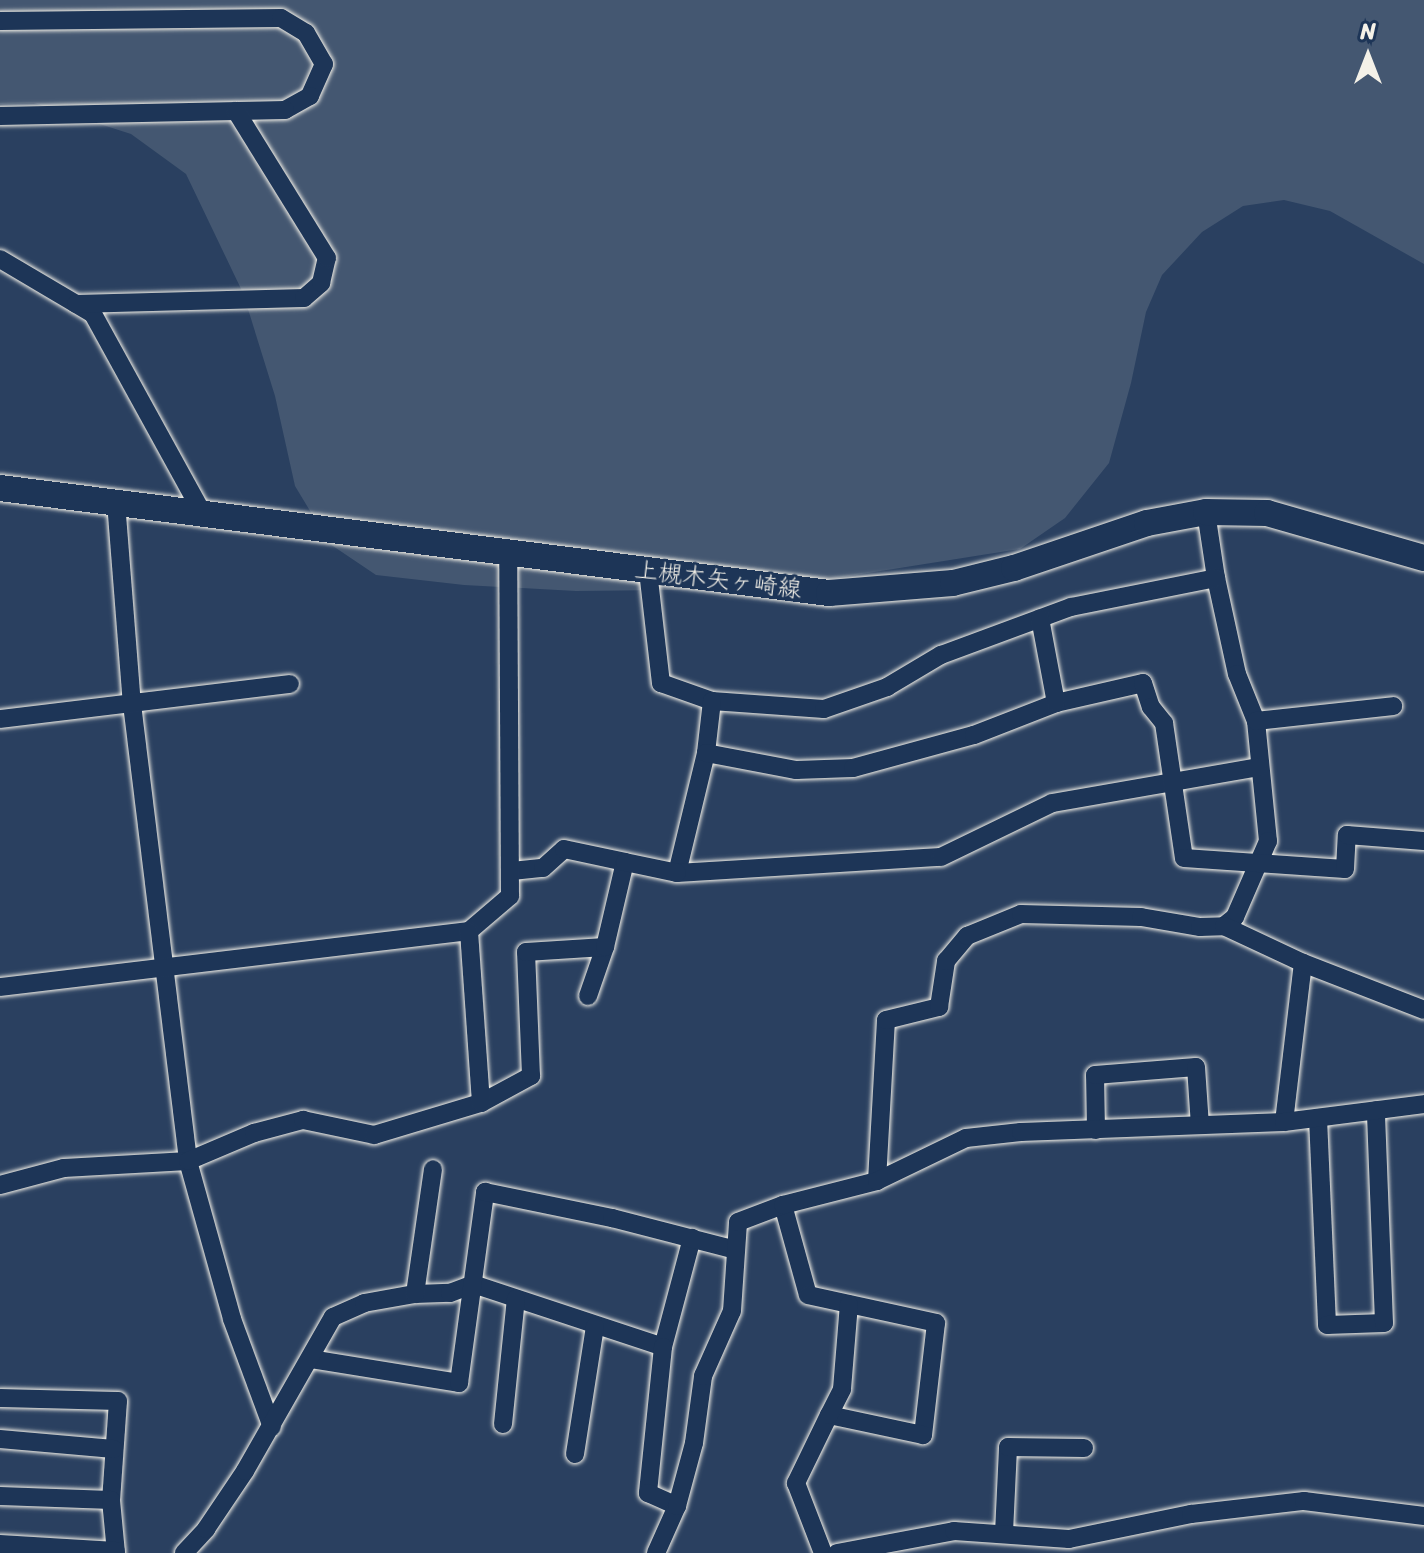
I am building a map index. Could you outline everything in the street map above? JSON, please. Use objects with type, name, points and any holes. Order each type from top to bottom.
[{"type":"main road","name":"上槻木矢ヶ崎線","points":[[0,488],[829,593],[907,589],[1014,568],[1147,523],[1206,512],[1267,513],[1424,558]]},
{"type":"street","points":[[0,21],[281,18],[306,33],[324,64],[310,96],[285,110],[0,116]]},
{"type":"street","points":[[76,304],[304,298],[321,283],[327,258],[236,111]]},
{"type":"street","points":[[0,260],[93,314],[203,514]]},
{"type":"street","points":[[116,502],[132,704],[188,1161],[232,1319],[272,1427]]},
{"type":"street","points":[[1206,512],[1216,578],[1237,674],[1256,721],[1258,767],[1268,841],[1235,917],[1224,926]]},
{"type":"street","points":[[0,987],[469,931],[510,896],[508,554]]},
{"type":"street","points":[[648,571],[661,683],[712,701],[824,709],[887,687],[941,655],[1040,618],[1098,601],[1216,578]]},
{"type":"street","points":[[1040,618],[1056,703]]},
{"type":"street","points":[[706,753],[796,770],[853,768],[974,735],[1056,703],[1143,683],[1151,707],[1164,723],[1184,858],[1345,869],[1347,835],[1424,841]]},
{"type":"street","points":[[0,719],[290,684]]},
{"type":"street","points":[[677,873],[706,753],[712,701]]},
{"type":"street","points":[[1256,721],[1393,706]]},
{"type":"street","points":[[512,871],[543,868],[564,849],[677,873],[941,857],[1052,803],[1258,767]]},
{"type":"street","points":[[588,996],[605,947],[625,862]]},
{"type":"street","points":[[877,1181],[886,1020],[939,1007],[946,961],[967,936],[1021,914],[1141,917],[1200,927],[1224,926],[1303,963],[1424,1010]]},
{"type":"street","points":[[469,931],[481,1103]]},
{"type":"street","points":[[0,1185],[64,1168],[188,1161],[254,1133],[303,1120],[374,1135],[481,1103],[531,1076],[526,952],[605,947]]},
{"type":"street","points":[[1284,1122],[1303,963]]},
{"type":"street","points":[[1096,1130],[1095,1075],[1196,1067],[1200,1125]]},
{"type":"street","points":[[656,1553],[677,1506],[694,1443],[703,1376],[732,1311],[738,1222],[783,1205],[877,1181],[966,1138],[1284,1122],[1424,1104]]},
{"type":"street","points":[[1318,1118],[1327,1325],[1384,1323],[1376,1110]]},
{"type":"street","points":[[415,1294],[433,1169]]},
{"type":"street","points":[[311,1359],[459,1383],[485,1192],[612,1218],[736,1250]]},
{"type":"street","points":[[783,1205],[808,1295],[936,1323],[923,1435],[829,1415]]},
{"type":"street","points":[[677,1506],[648,1493],[663,1347],[692,1238]]},
{"type":"street","points":[[184,1553],[206,1529],[272,1427],[333,1317],[364,1303],[415,1294],[450,1293],[473,1284],[595,1327],[663,1347]]},
{"type":"street","points":[[503,1424],[516,1299]]},
{"type":"street","points":[[823,1553],[796,1483],[842,1389],[849,1304]]},
{"type":"street","points":[[575,1454],[595,1327]]},
{"type":"street","points":[[0,1398],[118,1401],[111,1500],[116,1552],[0,1544]]},
{"type":"street","points":[[0,1439],[114,1449]]},
{"type":"street","points":[[1004,1533],[1008,1447],[1084,1448]]},
{"type":"street","points":[[0,1496],[111,1500]]},
{"type":"street","points":[[837,1553],[954,1531],[1069,1539],[1191,1514],[1304,1501],[1424,1516]]},
{"type":"shaded area","points":[[0,0],[1424,0],[1424,264],[1330,211],[1284,200],[1243,206],[1202,232],[1162,275],[1146,312],[1109,463],[1065,518],[1020,549],[767,589],[576,591],[464,585],[376,575],[330,544],[295,486],[275,396],[243,293],[186,174],[131,134],[34,103],[0,104]]}]
